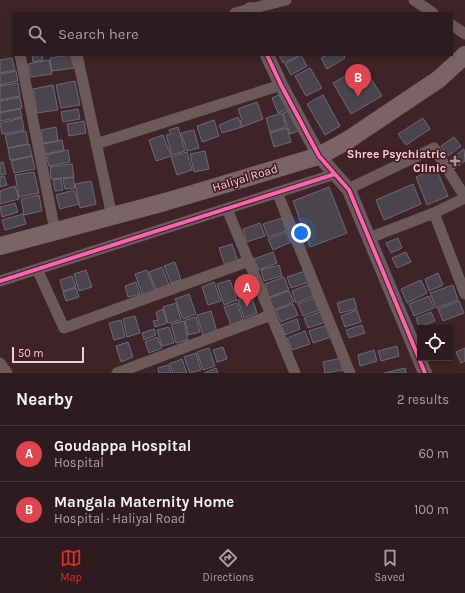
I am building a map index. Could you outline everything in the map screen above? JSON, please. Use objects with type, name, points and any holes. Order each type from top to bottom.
[{"type":"main road","name":"Haliyal Road","points":[[0,244],[165,202],[320,156],[348,140],[439,79],[464,56]]},
{"type":"street","points":[[250,11],[286,0]]},
{"type":"street","points":[[414,0],[432,12]]},
{"type":"street","points":[[453,26],[465,34]]},
{"type":"street","points":[[20,56],[55,231]]},
{"type":"street","points":[[79,56],[112,216]]},
{"type":"street","points":[[267,56],[281,85],[320,156],[348,189],[424,373]]},
{"type":"street","points":[[96,144],[281,85]]},
{"type":"street","points":[[348,189],[434,148],[465,197],[434,213],[369,238]]},
{"type":"street","points":[[0,281],[335,174]]},
{"type":"street","points":[[277,192],[350,373]]},
{"type":"street","points":[[227,209],[295,373]]},
{"type":"street","points":[[434,213],[462,277],[465,294]]},
{"type":"street","points":[[37,269],[64,328],[249,261]]},
{"type":"street","points":[[117,373],[271,315]]},
{"type":"street","points":[[0,363],[7,373]]},
{"type":"building","points":[[32,56],[42,56],[43,60],[33,62]]},
{"type":"building","points":[[71,56],[74,68],[52,71],[50,58]]},
{"type":"building","points":[[280,56],[299,56],[283,63]]},
{"type":"building","points":[[302,56],[307,66],[291,75],[285,64]]},
{"type":"building","points":[[325,56],[344,56],[345,58],[327,69],[321,58]]},
{"type":"building","points":[[12,58],[15,70],[0,73],[0,60]]},
{"type":"building","points":[[49,60],[52,74],[31,77],[28,64]]},
{"type":"building","points":[[363,66],[382,96],[351,114],[333,83]]},
{"type":"building","points":[[310,68],[322,88],[306,96],[295,76]]},
{"type":"building","points":[[16,71],[18,81],[0,85],[0,74]]},
{"type":"building","points":[[75,81],[80,105],[61,108],[56,85]]},
{"type":"building","points":[[18,83],[20,96],[0,100],[0,86]]},
{"type":"building","points":[[53,85],[58,110],[37,113],[33,89]]},
{"type":"building","points":[[287,91],[293,107],[278,113],[272,98]]},
{"type":"building","points":[[323,95],[340,126],[325,135],[307,104]]},
{"type":"building","points":[[20,97],[22,108],[0,112],[0,101]]},
{"type":"building","points":[[257,102],[263,119],[242,127],[240,121],[242,120],[238,109]]},
{"type":"building","points":[[297,108],[304,129],[290,134],[283,113]]},
{"type":"building","points":[[20,109],[22,117],[0,121],[0,113]]},
{"type":"building","points":[[78,109],[80,119],[63,122],[61,112]]},
{"type":"building","points":[[282,113],[286,127],[270,132],[266,118]]},
{"type":"building","points":[[238,117],[242,127],[222,133],[219,125]]},
{"type":"building","points":[[22,118],[24,130],[2,134],[0,123]]},
{"type":"building","points":[[423,118],[430,129],[406,145],[398,134]]},
{"type":"building","points":[[214,120],[219,136],[202,142],[197,126]]},
{"type":"building","points":[[84,121],[86,133],[69,136],[67,124]]},
{"type":"building","points":[[56,127],[58,141],[43,143],[41,130]]},
{"type":"building","points":[[178,127],[185,151],[172,155],[166,135],[171,134],[169,130]]},
{"type":"building","points":[[287,128],[291,142],[274,147],[270,133]]},
{"type":"building","points":[[194,130],[199,148],[187,151],[181,133]]},
{"type":"building","points":[[26,131],[28,144],[8,148],[5,135]]},
{"type":"building","points":[[163,135],[171,156],[156,161],[149,140]]},
{"type":"building","points":[[454,137],[461,146],[448,156],[441,146]]},
{"type":"building","points":[[62,140],[64,150],[45,154],[43,144]]},
{"type":"building","points":[[29,144],[32,156],[10,160],[8,148]]},
{"type":"building","points":[[464,149],[465,161],[454,169],[448,161]]},
{"type":"building","points":[[68,150],[70,162],[49,166],[46,155]]},
{"type":"building","points":[[205,151],[209,169],[194,172],[190,154]]},
{"type":"building","points":[[187,152],[192,170],[177,175],[171,157]]},
{"type":"building","points":[[32,156],[35,169],[14,173],[11,161]]},
{"type":"building","points":[[3,162],[6,174],[0,175],[0,163]]},
{"type":"building","points":[[72,164],[74,177],[51,179],[50,167]]},
{"type":"building","points":[[436,168],[448,196],[427,205],[416,177]]},
{"type":"building","points":[[34,172],[39,193],[19,197],[15,175]]},
{"type":"building","points":[[4,176],[7,185],[0,187],[0,177]]},
{"type":"building","points":[[73,177],[75,188],[65,189],[63,179]]},
{"type":"building","points":[[61,179],[63,190],[55,191],[53,180]]},
{"type":"building","points":[[91,181],[96,204],[80,208],[75,184]]},
{"type":"building","points":[[413,184],[421,204],[384,220],[376,200]]},
{"type":"building","points":[[15,186],[19,199],[0,204],[0,191]]},
{"type":"building","points":[[329,187],[347,233],[310,247],[293,201]]},
{"type":"building","points":[[74,190],[79,204],[60,209],[56,195]]},
{"type":"building","points":[[39,195],[42,211],[24,215],[21,199]]},
{"type":"building","points":[[15,203],[18,212],[2,217],[0,207]]},
{"type":"building","points":[[23,214],[26,224],[5,230],[2,220]]},
{"type":"building","points":[[282,218],[286,231],[268,237],[263,224]]},
{"type":"building","points":[[260,223],[265,236],[247,242],[243,229]]},
{"type":"building","points":[[287,232],[291,242],[273,250],[268,239]]},
{"type":"building","points":[[398,238],[402,248],[391,253],[386,243]]},
{"type":"building","points":[[232,244],[238,261],[225,266],[219,248]]},
{"type":"building","points":[[273,252],[277,263],[259,270],[254,259]]},
{"type":"building","points":[[406,252],[411,262],[397,268],[392,258]]},
{"type":"building","points":[[175,262],[181,280],[171,283],[164,266]]},
{"type":"building","points":[[279,265],[282,276],[264,281],[261,270]]},
{"type":"building","points":[[162,267],[170,287],[157,292],[149,272]]},
{"type":"building","points":[[86,270],[92,287],[79,291],[74,274]]},
{"type":"building","points":[[147,270],[155,291],[143,296],[135,274]]},
{"type":"building","points":[[305,271],[309,282],[291,288],[287,277]]},
{"type":"building","points":[[438,273],[443,285],[429,291],[425,279]]},
{"type":"building","points":[[72,276],[76,287],[63,291],[60,280]]},
{"type":"building","points":[[284,277],[289,290],[269,297],[265,284]]},
{"type":"building","points":[[230,280],[237,300],[224,305],[217,284]]},
{"type":"building","points":[[421,280],[427,293],[407,303],[401,289]]},
{"type":"building","points":[[136,282],[140,294],[128,297],[125,286]]},
{"type":"building","points":[[214,282],[221,301],[208,305],[202,287]]},
{"type":"building","points":[[252,284],[255,291],[247,294],[244,287]]},
{"type":"building","points":[[310,284],[314,296],[296,303],[292,291]]},
{"type":"building","points":[[453,285],[458,300],[436,308],[430,293]]},
{"type":"building","points":[[76,288],[79,297],[66,301],[63,292]]},
{"type":"building","points":[[289,291],[294,302],[274,310],[269,298]]},
{"type":"building","points":[[189,294],[196,314],[183,319],[175,299]]},
{"type":"building","points":[[251,295],[257,313],[244,318],[238,300]]},
{"type":"building","points":[[429,296],[434,308],[414,316],[409,304]]},
{"type":"building","points":[[314,298],[319,310],[303,316],[298,304]]},
{"type":"building","points":[[354,298],[357,309],[340,313],[337,303]]},
{"type":"building","points":[[459,301],[464,313],[443,321],[438,309]]},
{"type":"building","points":[[176,303],[181,320],[168,323],[163,307]]},
{"type":"building","points":[[237,303],[243,320],[231,325],[224,307]]},
{"type":"building","points":[[293,304],[298,315],[281,322],[276,310]]},
{"type":"building","points":[[163,309],[167,323],[155,327],[153,321],[158,320],[156,312]]},
{"type":"building","points":[[357,310],[361,322],[345,327],[341,316]]},
{"type":"building","points":[[211,311],[217,332],[203,336],[197,315]]},
{"type":"building","points":[[322,311],[326,322],[308,328],[304,318]]},
{"type":"building","points":[[431,312],[435,321],[424,325],[418,325],[416,318]]},
{"type":"building","points":[[135,316],[140,333],[127,337],[123,319]]},
{"type":"building","points":[[196,317],[200,332],[188,335],[185,320]]},
{"type":"building","points":[[297,319],[300,329],[285,335],[281,325]]},
{"type":"building","points":[[121,320],[125,337],[114,340],[109,323]]},
{"type":"building","points":[[184,321],[188,340],[176,343],[171,324]]},
{"type":"building","points":[[327,325],[331,337],[313,343],[309,331]]},
{"type":"building","points":[[362,325],[365,333],[349,338],[346,330]]},
{"type":"building","points":[[169,327],[174,343],[162,346],[157,330]]},
{"type":"building","points":[[154,329],[156,335],[144,340],[142,333]]},
{"type":"building","points":[[305,331],[310,344],[292,350],[287,338]]},
{"type":"building","points":[[157,337],[162,348],[149,353],[145,342]]},
{"type":"building","points":[[128,342],[133,357],[121,362],[116,346]]},
{"type":"building","points":[[397,346],[399,356],[381,361],[378,351]]},
{"type":"building","points":[[223,347],[227,359],[217,362],[213,350]]},
{"type":"building","points":[[209,348],[215,366],[203,370],[197,352]]},
{"type":"building","points":[[465,348],[465,361],[461,363],[456,352]]},
{"type":"building","points":[[374,350],[377,361],[360,366],[358,355]]},
{"type":"building","points":[[196,353],[201,370],[190,373],[184,357]]},
{"type":"building","points":[[341,358],[344,370],[325,373],[323,362]]},
{"type":"building","points":[[182,359],[187,373],[173,373],[169,364]]},
{"type":"building","points":[[168,365],[171,373],[159,373],[158,368]]},
{"type":"building","points":[[216,368],[218,373],[204,373]]},
{"type":"building","points":[[405,368],[406,373],[384,373]]},
{"type":"cycle path","points":[[267,56],[281,85],[319,156],[349,190],[425,373]]},
{"type":"cycle path","points":[[0,281],[335,174]]},
{"type":"place","name":"Mangala Maternity Home","points":[[358,97]]},
{"type":"place","name":"Shree Psychiatric Clinic","points":[[455,161]]},
{"type":"place","name":"Goudappa Hospital","points":[[247,307]]}]
